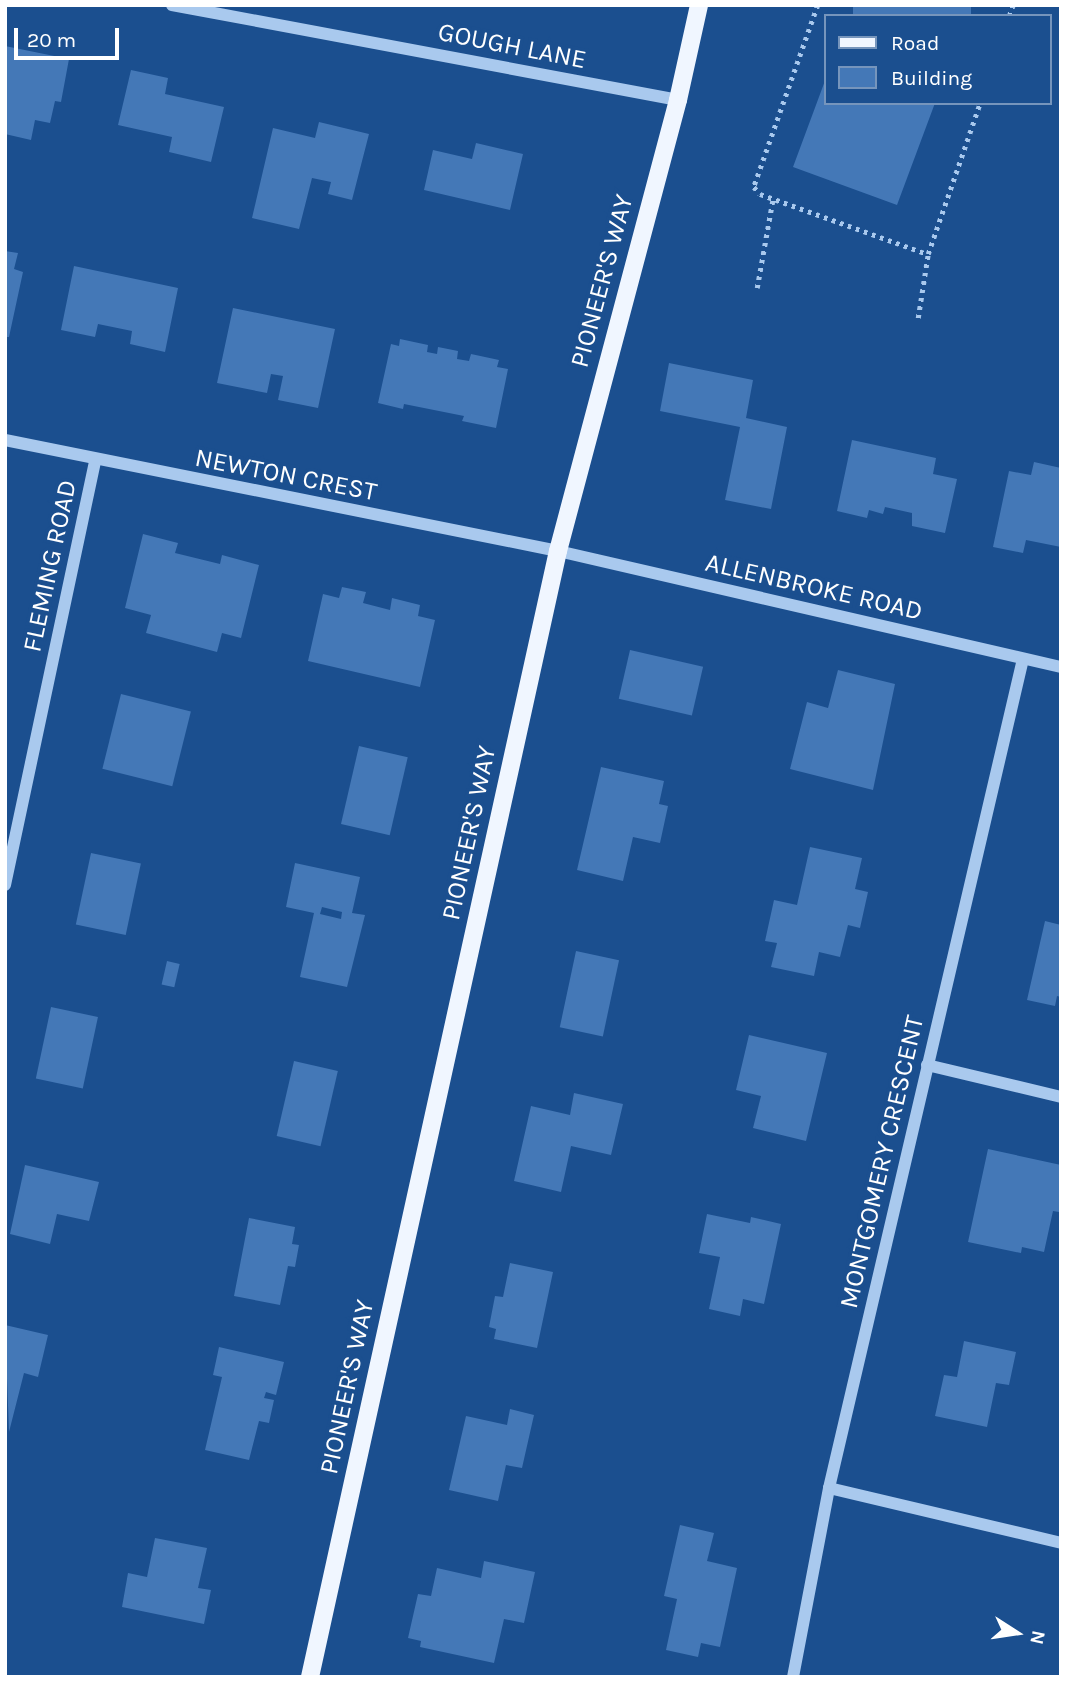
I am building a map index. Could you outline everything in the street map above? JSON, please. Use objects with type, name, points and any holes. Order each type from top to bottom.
[{"type":"main road","name":"PIONEER'S WAY","points":[[310,1677],[558,551],[678,100],[699,5]]},
{"type":"street","name":"GOUGH LANE","points":[[172,5],[678,100]]},
{"type":"street","name":"NEWTON CREST","points":[[5,440],[95,461],[558,551]]},
{"type":"street","name":"FLEMING ROAD","points":[[5,885],[95,461]]},
{"type":"street","name":"ALLENBROKE ROAD","points":[[558,551],[1061,667]]},
{"type":"street","name":"MONTGOMERY CRESCENT","points":[[793,1677],[830,1488],[1023,659]]},
{"type":"street","points":[[927,1065],[1061,1097]]},
{"type":"street","points":[[830,1488],[1061,1543]]},
{"type":"path","points":[[818,5],[755,176],[754,187],[773,198],[928,254]]},
{"type":"path","points":[[918,318],[928,254],[979,105]]},
{"type":"path","points":[[757,288],[773,198]]},
{"type":"building","points":[[853,5],[971,5],[971,14],[853,14]]},
{"type":"building","points":[[5,46],[69,59],[61,102],[55,101],[50,123],[35,120],[31,140],[5,134]]},
{"type":"building","points":[[131,70],[168,78],[165,94],[224,107],[211,162],[169,152],[172,137],[118,125]]},
{"type":"building","points":[[824,83],[824,105],[934,105],[897,205],[793,167]]},
{"type":"building","points":[[319,122],[369,134],[352,200],[328,194],[331,182],[312,178],[299,229],[252,218],[273,128],[315,138]]},
{"type":"building","points":[[476,143],[523,154],[510,210],[424,190],[433,150],[472,159]]},
{"type":"building","points":[[5,251],[18,253],[14,269],[23,272],[9,337],[5,337]]},
{"type":"building","points":[[74,266],[178,288],[165,352],[130,344],[132,331],[98,324],[95,337],[61,330]]},
{"type":"building","points":[[233,308],[335,329],[318,408],[278,400],[283,376],[271,374],[267,393],[217,383]]},
{"type":"building","points":[[400,339],[428,345],[427,352],[437,354],[438,347],[458,351],[457,359],[469,361],[471,354],[499,360],[497,367],[508,369],[496,428],[462,421],[464,416],[404,404],[403,409],[378,403],[391,344],[399,346]]},
{"type":"building","points":[[669,363],[753,380],[746,418],[787,427],[771,509],[725,500],[740,427],[660,411]]},
{"type":"building","points":[[852,440],[936,458],[933,474],[957,479],[945,533],[912,526],[912,513],[885,507],[883,514],[869,510],[867,518],[837,511]]},
{"type":"building","points":[[1034,462],[1061,468],[1061,547],[1026,540],[1023,553],[993,547],[1009,471],[1031,475]]},
{"type":"building","points":[[143,534],[178,543],[175,553],[220,564],[222,555],[259,565],[241,638],[222,633],[217,652],[146,633],[151,615],[125,608]]},
{"type":"building","points":[[342,587],[366,592],[363,603],[390,610],[392,598],[420,605],[418,616],[435,620],[420,687],[308,661],[323,594],[339,598]]},
{"type":"building","points":[[630,650],[703,667],[692,716],[619,699]]},
{"type":"building","points":[[838,670],[895,684],[873,790],[790,769],[807,702],[828,708]]},
{"type":"building","points":[[121,694],[191,711],[172,786],[102,769]]},
{"type":"building","points":[[359,746],[408,757],[390,835],[341,824]]},
{"type":"building","points":[[601,767],[664,781],[659,804],[668,806],[660,843],[633,837],[623,881],[577,870]]},
{"type":"building","points":[[810,847],[862,858],[855,889],[868,892],[860,928],[848,925],[840,957],[819,952],[814,976],[771,967],[777,943],[765,941],[774,900],[797,905]]},
{"type":"building","points":[[91,853],[141,864],[126,935],[76,924]]},
{"type":"building","points":[[295,863],[360,877],[352,913],[365,915],[347,987],[300,977],[314,913],[286,907]],"holes":[[[322,907],[342,912],[341,919],[320,914]]]},
{"type":"building","points":[[1045,921],[1061,925],[1061,997],[1057,996],[1055,1006],[1027,1000]]},
{"type":"building","points":[[576,951],[619,960],[603,1036],[560,1027]]},
{"type":"building","points":[[167,961],[180,964],[174,987],[162,984]]},
{"type":"building","points":[[51,1007],[98,1017],[83,1088],[36,1078]]},
{"type":"building","points":[[749,1035],[827,1053],[806,1141],[753,1128],[761,1096],[736,1090]]},
{"type":"building","points":[[294,1061],[338,1071],[321,1146],[277,1136]]},
{"type":"building","points":[[574,1093],[623,1104],[611,1155],[571,1146],[561,1192],[514,1181],[531,1106],[570,1115]]},
{"type":"building","points":[[988,1149],[1061,1165],[1061,1205],[1059,1212],[1053,1211],[1044,1252],[1022,1247],[1021,1253],[968,1242]]},
{"type":"building","points":[[25,1165],[99,1182],[89,1221],[57,1214],[50,1244],[10,1234]]},
{"type":"building","points":[[707,1214],[750,1223],[751,1217],[781,1224],[764,1304],[743,1299],[740,1316],[709,1309],[720,1257],[699,1253]]},
{"type":"building","points":[[249,1218],[295,1227],[292,1244],[299,1245],[295,1267],[288,1266],[280,1305],[234,1296]]},
{"type":"building","points":[[510,1263],[553,1272],[537,1348],[494,1339],[496,1329],[489,1327],[495,1296],[503,1297]]},
{"type":"building","points":[[5,1325],[48,1335],[38,1377],[24,1373],[9,1432]]},
{"type":"building","points":[[964,1341],[1016,1352],[1009,1385],[996,1383],[987,1427],[935,1416],[944,1375],[957,1377]]},
{"type":"building","points":[[219,1347],[284,1362],[276,1395],[266,1392],[264,1398],[274,1400],[269,1423],[259,1421],[249,1460],[205,1450],[222,1377],[213,1375]]},
{"type":"building","points":[[510,1409],[534,1415],[522,1468],[506,1465],[498,1501],[449,1490],[466,1416],[507,1425]]},
{"type":"building","points":[[680,1525],[714,1533],[707,1561],[737,1568],[720,1647],[701,1643],[698,1657],[666,1650],[677,1599],[664,1596]]},
{"type":"building","points":[[155,1538],[207,1548],[198,1588],[211,1590],[204,1624],[122,1607],[128,1573],[147,1577]]},
{"type":"building","points":[[484,1561],[535,1572],[524,1623],[504,1619],[494,1663],[420,1647],[421,1641],[408,1638],[418,1594],[431,1596],[437,1568],[481,1578]]}]
